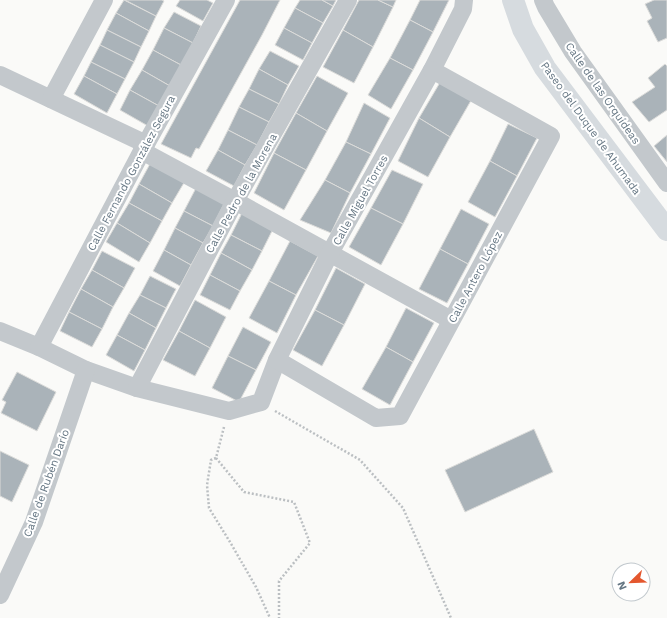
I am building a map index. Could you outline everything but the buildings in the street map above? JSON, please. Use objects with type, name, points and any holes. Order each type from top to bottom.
[{"type":"main road","name":"Paseo del Duque de Ahumada","points":[[513,0],[523,29],[545,68],[667,230]]},
{"type":"street","points":[[52,99],[104,0]]},
{"type":"street","name":"Calle Fernando González Segura","points":[[39,347],[144,147],[226,0]]},
{"type":"street","name":"Calle Pedro de la Morena","points":[[137,388],[236,201],[348,0]]},
{"type":"street","name":"Calle Miguel Torres","points":[[261,402],[277,360],[330,253],[432,70],[463,9],[464,0]]},
{"type":"street","name":"Calle de las Orquídeas","points":[[543,0],[573,52],[667,183]]},
{"type":"street","name":"Calle Antero López","points":[[277,360],[376,418],[400,416],[551,136],[432,70]]},
{"type":"street","points":[[0,75],[52,99],[144,147],[236,201],[451,320]]},
{"type":"street","points":[[0,331],[39,347],[86,370],[137,388],[229,411],[261,402]]},
{"type":"street","name":"Calle de Rubén Darío","points":[[0,595],[34,522],[86,370]]},
{"type":"path","points":[[261,402],[360,460],[403,508],[451,618]]},
{"type":"path","points":[[229,411],[216,458],[211,460],[207,485],[209,508],[256,587],[270,618]]},
{"type":"path","points":[[216,458],[244,492],[294,502],[310,543],[279,581],[279,618]]}]
